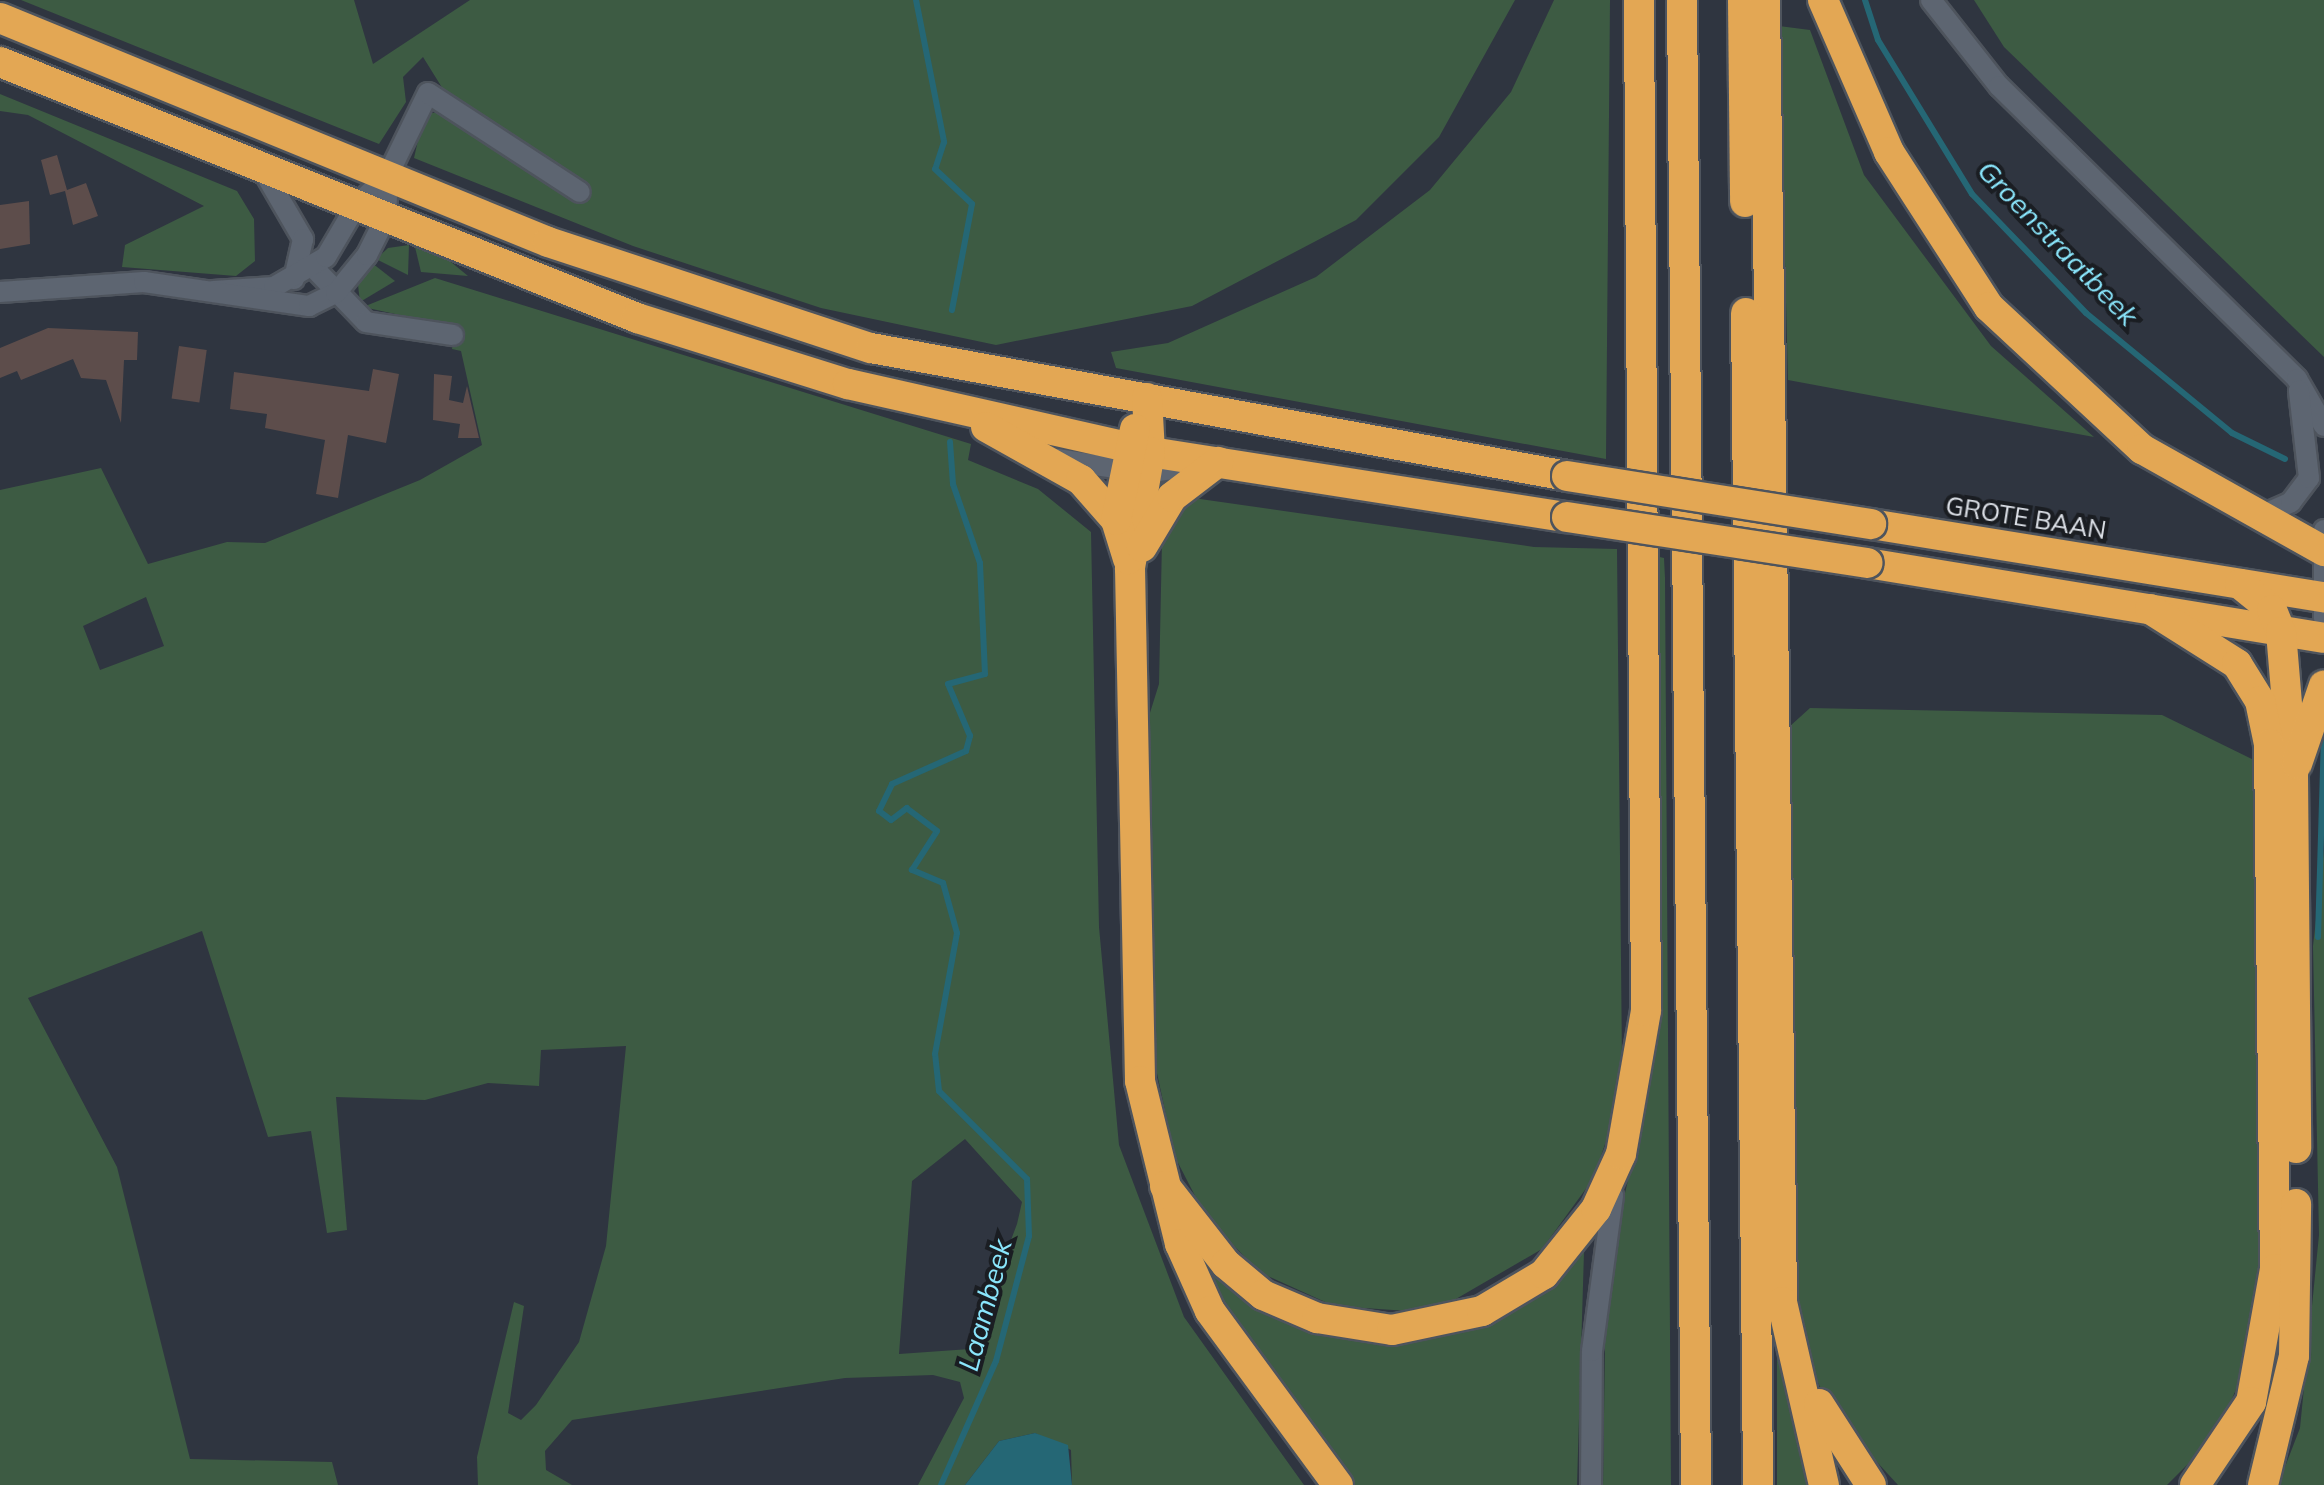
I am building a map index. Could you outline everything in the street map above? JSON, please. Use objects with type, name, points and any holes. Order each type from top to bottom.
[{"type":"highway","points":[[1165,1186],[1226,1264],[1263,1295],[1316,1318],[1392,1330],[1482,1311],[1544,1274],[1596,1209],[1621,1154],[1646,1011],[1638,0]]},
{"type":"highway","points":[[1682,0],[1696,1485]]},
{"type":"highway","points":[[1743,0],[1758,1485]]},
{"type":"highway","points":[[1765,0],[1784,1328],[1824,1485]]},
{"type":"highway","points":[[1823,0],[1889,152],[1989,307],[2094,411],[2252,518],[2323,544]]},
{"type":"highway","name":"GROTE BAAN","points":[[0,18],[548,242],[871,348],[1568,476],[2240,584],[2322,604]]},
{"type":"highway","points":[[0,62],[637,318],[1137,460],[1218,462],[2324,638]]},
{"type":"highway","points":[[1147,398],[1137,460],[1130,568],[1134,1002],[1165,1186],[1210,1311],[1338,1485]]},
{"type":"highway","points":[[957,411],[1081,480],[1116,520],[1130,568]]},
{"type":"highway","points":[[1116,520],[1137,460]]},
{"type":"highway","points":[[1130,568],[1163,508],[1218,462]]},
{"type":"highway","points":[[2240,584],[2272,610],[2281,632],[2293,776],[2294,1356],[2263,1485]]},
{"type":"highway","points":[[2150,610],[2236,664],[2260,701],[2269,744],[2275,1269],[2251,1402],[2194,1485]]},
{"type":"highway","points":[[2293,776],[2324,686]]},
{"type":"highway","points":[[1782,1274],[1822,1411],[1872,1485]]},
{"type":"street","points":[[1931,0],[1999,86],[2298,379],[2324,426]]},
{"type":"street","points":[[213,291],[293,280],[313,267],[356,206],[388,175],[428,93],[580,192]]},
{"type":"street","points":[[259,166],[286,198],[303,239],[293,280]]},
{"type":"street","points":[[0,292],[144,282],[213,291],[278,306],[336,293],[386,217],[388,175]]},
{"type":"street","points":[[313,267],[366,322],[453,335]]},
{"type":"street","points":[[2252,518],[2290,502],[2309,478],[2298,379]]},
{"type":"street","points":[[1040,456],[1137,460]]},
{"type":"street","points":[[2322,604],[2323,544]]},
{"type":"street","points":[[1591,1485],[1592,1351],[1621,1154]]},
{"type":"green space","points":[[21,0],[354,0],[373,64],[470,0],[1515,0],[1439,137],[1356,220],[1192,306],[996,345],[821,308],[633,246],[414,158],[424,114],[456,110],[423,57],[403,77],[406,102],[379,144]]},
{"type":"green space","points":[[1554,0],[1610,0],[1606,459],[1116,368],[1111,352],[1168,343],[1316,277],[1430,190],[1511,92]]},
{"type":"green space","points":[[1974,0],[2324,0],[2324,357],[2004,47]]},
{"type":"green space","points":[[1779,26],[1810,30],[1864,175],[1991,346],[2094,437],[1788,380]]},
{"type":"green space","points":[[0,94],[237,191],[254,219],[255,261],[236,276],[122,267],[125,245],[204,206],[28,115],[0,111]]},
{"type":"green space","points":[[409,245],[408,275],[376,259],[388,248]]},
{"type":"green space","points":[[415,247],[445,257],[468,276],[421,272]]},
{"type":"green space","points":[[372,263],[395,281],[360,302],[358,285]]},
{"type":"green space","points":[[435,278],[971,444],[968,460],[1038,489],[1091,532],[1099,927],[1119,1145],[1184,1317],[1304,1485],[1072,1485],[1071,1450],[1035,1433],[999,1441],[965,1485],[918,1485],[964,1398],[960,1382],[933,1375],[845,1378],[572,1420],[545,1451],[546,1470],[572,1485],[478,1485],[477,1457],[514,1302],[524,1306],[508,1413],[521,1420],[536,1405],[579,1342],[606,1246],[626,1046],[541,1050],[539,1086],[488,1083],[425,1100],[336,1097],[347,1230],[327,1233],[311,1131],[268,1137],[202,931],[28,998],[117,1167],[190,1459],[332,1462],[338,1485],[0,1485],[0,490],[101,468],[148,564],[227,542],[265,543],[420,480],[482,445],[461,351],[452,349],[455,327],[363,307]],"holes":[[[146,597],[164,646],[100,670],[83,626]],[[965,1139],[1022,1202],[1017,1224],[970,1349],[899,1354],[912,1181]]]},
{"type":"green space","points":[[1186,497],[1534,547],[1617,549],[1622,1062],[1613,1121],[1593,1179],[1542,1249],[1449,1303],[1408,1311],[1334,1306],[1261,1273],[1207,1219],[1175,1157],[1152,1050],[1149,716],[1159,684],[1162,540]]},
{"type":"green space","points":[[1651,555],[1664,558],[1665,578],[1671,1485],[1603,1485],[1606,1274],[1637,1142]]},
{"type":"green space","points":[[1810,708],[2162,715],[2260,763],[2266,1265],[2250,1357],[2216,1436],[2167,1485],[1898,1485],[1832,1413],[1809,1363],[1794,1283],[1789,727]]},
{"type":"green space","points":[[2324,850],[2324,1485],[2278,1485],[2300,1428],[2319,1235],[2313,946]]},
{"type":"green space","points":[[1189,1243],[1237,1292],[1407,1340],[1584,1252],[1577,1485],[1346,1485],[1199,1272]]},
{"type":"green space","points":[[1777,1353],[1799,1418],[1810,1485],[1777,1485]]},
{"type":"water","points":[[1035,1433],[1068,1445],[1072,1485],[965,1485],[999,1441]]},
{"type":"building","points":[[57,155],[67,190],[86,183],[98,216],[73,225],[65,191],[50,195],[41,160]]},
{"type":"building","points":[[29,201],[30,244],[0,249],[0,205]]},
{"type":"building","points":[[48,328],[138,332],[137,360],[124,360],[121,423],[106,380],[81,378],[73,359],[21,380],[17,371],[0,378],[0,348]]},
{"type":"building","points":[[179,346],[207,350],[199,402],[172,398]]},
{"type":"building","points":[[373,369],[399,374],[386,443],[348,435],[338,498],[316,494],[325,440],[265,428],[267,414],[230,409],[234,372],[369,391]]},
{"type":"building","points":[[434,374],[452,376],[449,400],[463,403],[467,386],[479,438],[458,438],[460,424],[433,420]]},
{"type":"waterway","name":"Laambeek","points":[[916,0],[944,142],[935,169],[972,204],[952,310]]},
{"type":"waterway","name":"Groenstraatbeek","points":[[1865,0],[1878,40],[1972,194],[2086,313],[2232,433],[2285,459]]},
{"type":"waterway","name":"Laambeek","points":[[941,1485],[996,1361],[1029,1236],[1027,1179],[939,1091],[935,1054],[957,933],[943,883],[912,870],[937,831],[907,808],[891,820],[879,811],[892,784],[966,751],[970,736],[948,684],[985,674],[980,563],[953,484],[950,442]]},
{"type":"waterway","points":[[2318,937],[2324,740]]}]
